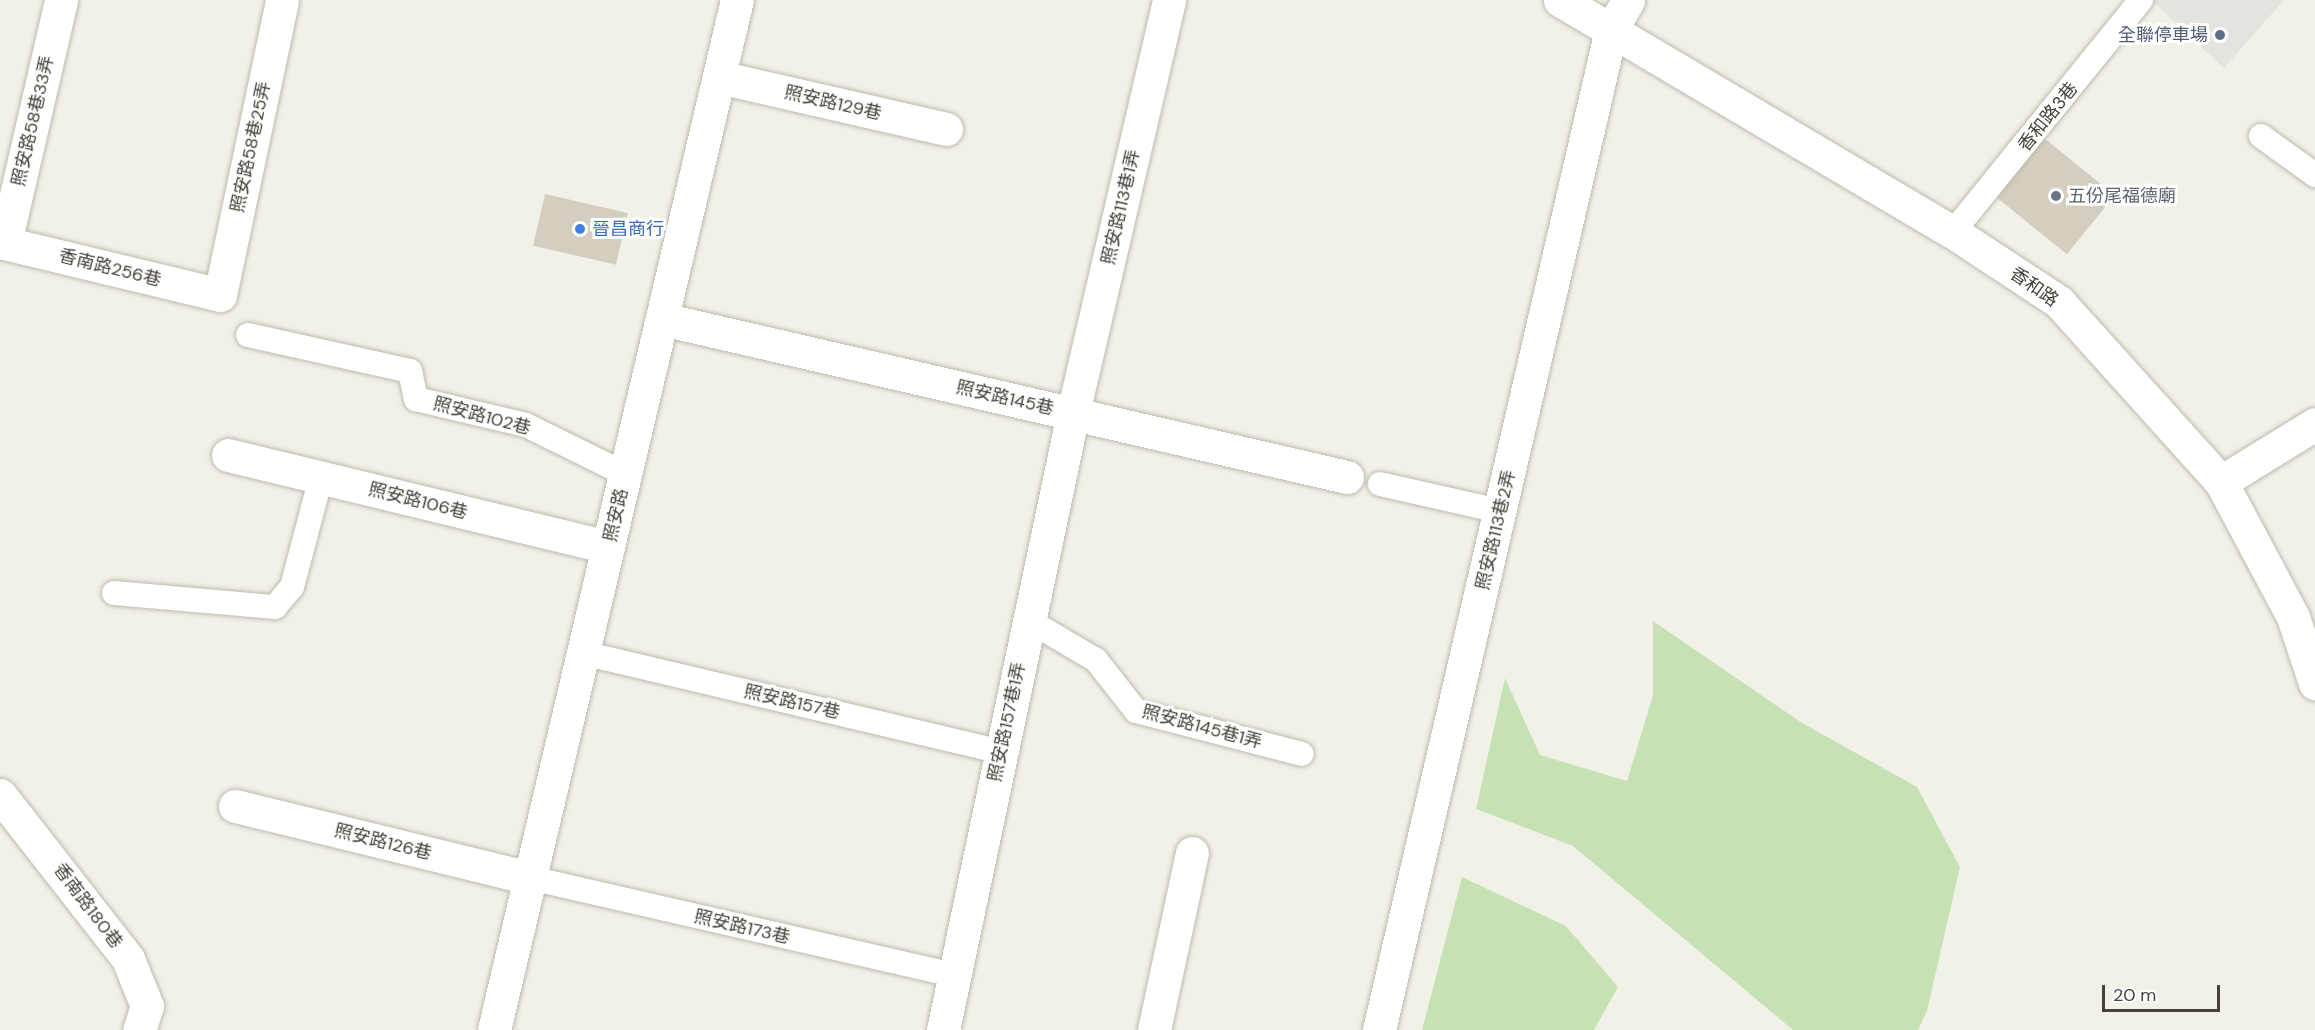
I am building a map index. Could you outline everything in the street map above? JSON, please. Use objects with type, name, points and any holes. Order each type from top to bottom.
[{"type":"street","name":"照安路58巷33弄","points":[[3,242],[61,0]]},
{"type":"street","name":"照安路58巷25弄","points":[[220,295],[282,0]]},
{"type":"street","name":"照安路","points":[[494,1030],[737,0]]},
{"type":"street","name":"照安路113巷1弄","points":[[1073,413],[1169,0]]},
{"type":"street","name":"香和路","points":[[1560,0],[1953,232],[2059,302],[2221,482],[2293,616],[2315,683]]},
{"type":"street","name":"照安路113巷2弄","points":[[1379,1030],[1611,30],[1628,0]]},
{"type":"street","name":"照安路129巷","points":[[719,77],[946,129]]},
{"type":"street","name":"香南路256巷","points":[[3,242],[220,295]]},
{"type":"street","name":"照安路145巷","points":[[662,319],[1347,477]]},
{"type":"street","name":"照安路157巷1弄","points":[[943,1030],[1073,413]]},
{"type":"street","points":[[2221,482],[2315,424]]},
{"type":"street","name":"照安路106巷","points":[[228,454],[608,547]]},
{"type":"street","name":"香南路180巷","points":[[0,795],[128,959],[147,1006],[139,1030]]},
{"type":"street","name":"照安路126巷","points":[[235,806],[530,878]]},
{"type":"street","points":[[1154,1030],[1192,853]]},
{"type":"lane","name":"香和路3巷","points":[[1953,232],[2135,2]]},
{"type":"lane","points":[[2261,136],[2315,175]]},
{"type":"lane","name":"照安路102巷","points":[[248,335],[410,371],[416,399],[526,425],[626,474]]},
{"type":"lane","points":[[114,593],[275,606],[292,587],[321,477]]},
{"type":"lane","points":[[1380,484],[1500,511]]},
{"type":"lane","name":"照安路145巷1弄","points":[[1028,620],[1096,660],[1136,711],[1302,754]]},
{"type":"lane","name":"照安路157巷","points":[[583,653],[1001,752]]},
{"type":"lane","name":"照安路173巷","points":[[530,878],[954,975]]},
{"type":"green space","points":[[1653,621],[1802,723],[1917,787],[1960,867],[1927,1011],[1918,1030],[1793,1030],[1573,846],[1476,809],[1505,678],[1540,755],[1627,781],[1653,695]]},
{"type":"green space","points":[[1462,877],[1566,926],[1618,987],[1594,1030],[1422,1030]]},
{"type":"shaded area","name":"全聯停車場","points":[[2151,0],[2284,0],[2224,68]]},
{"type":"building","name":"五份尾福德廟","points":[[2044,138],[2115,195],[2067,254],[1996,197]]},
{"type":"building","name":"晉昌商行","points":[[545,194],[628,213],[616,265],[533,246]]},
{"type":"place","name":"全聯停車場","points":[[2220,35]]},
{"type":"place","name":"五份尾福德廟","points":[[2056,196]]},
{"type":"place","name":"晉昌商行","points":[[580,229]]}]
